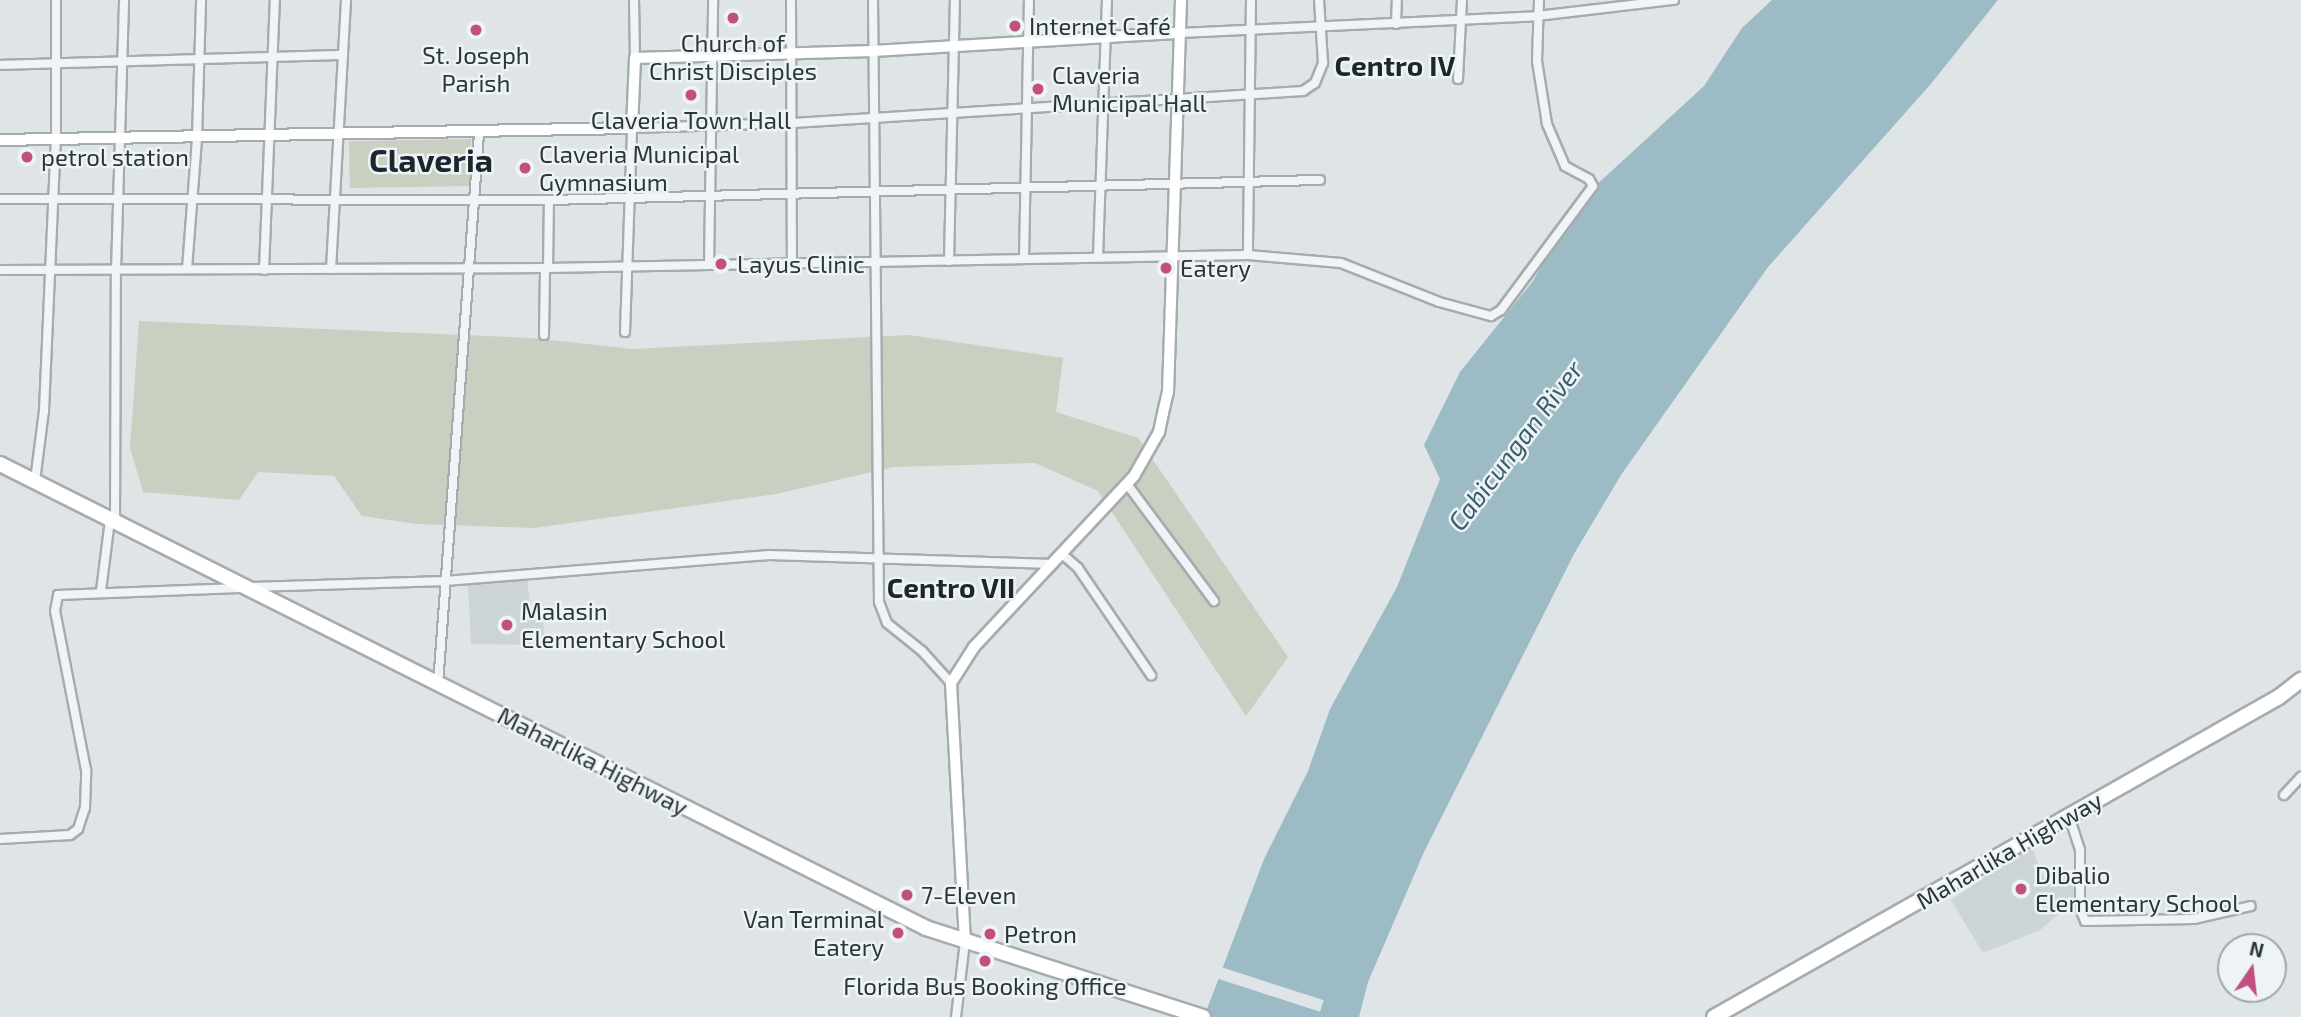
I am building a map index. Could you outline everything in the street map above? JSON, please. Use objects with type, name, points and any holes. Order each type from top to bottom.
[{"type":"highway","name":"Maharlika Highway","points":[[0,464],[926,928],[1201,1016]]},
{"type":"highway","name":"Maharlika Highway","points":[[1714,1017],[2069,816],[2301,680]]},
{"type":"street","points":[[35,481],[44,411],[48,271],[54,199],[56,0]]},
{"type":"street","points":[[101,591],[113,521],[116,272],[124,0]]},
{"type":"street","points":[[187,269],[197,138],[201,0]]},
{"type":"street","points":[[264,270],[272,137],[275,0]]},
{"type":"street","points":[[331,269],[342,136],[346,0]]},
{"type":"street","points":[[625,332],[635,58],[634,0]]},
{"type":"street","points":[[709,265],[713,0]]},
{"type":"street","points":[[791,0],[792,263]]},
{"type":"street","points":[[873,0],[878,557],[884,619],[922,651],[951,683]]},
{"type":"street","points":[[949,261],[948,192],[955,0]]},
{"type":"street","points":[[1024,259],[1029,0]]},
{"type":"street","points":[[1098,257],[1107,0]]},
{"type":"street","points":[[956,1017],[965,942],[951,683],[974,647],[1128,484],[1159,432],[1168,392],[1181,0]]},
{"type":"street","points":[[1248,256],[1251,0]]},
{"type":"street","points":[[0,140],[342,136],[712,127],[1178,101],[1303,91],[1313,85],[1323,63],[1319,0]]},
{"type":"street","points":[[1396,0],[1396,24]]},
{"type":"street","points":[[1458,79],[1462,0]]},
{"type":"street","points":[[0,270],[116,272],[187,269],[468,269],[1248,256],[1341,263],[1439,302],[1483,316],[1496,314],[1593,186],[1589,179],[1565,166],[1547,124],[1537,61],[1538,13],[1541,0]]},
{"type":"street","points":[[635,58],[712,58],[873,51],[1107,36],[1396,24],[1674,0]]},
{"type":"street","points":[[0,65],[343,55]]},
{"type":"street","points":[[438,684],[479,133]]},
{"type":"street","points":[[0,199],[192,202],[548,200],[631,196],[948,192],[1320,180]]},
{"type":"street","points":[[544,335],[548,200]]},
{"type":"street","points":[[1128,484],[1214,601]]},
{"type":"street","points":[[1062,554],[1078,568],[1151,674]]},
{"type":"street","points":[[0,839],[61,837],[75,833],[81,823],[86,770],[55,604],[61,594],[444,581],[753,556],[878,557],[1053,564]]},
{"type":"street","points":[[2284,795],[2301,777]]},
{"type":"street","points":[[2069,816],[2080,850],[2080,909],[2085,921],[2194,919],[2251,906]]},
{"type":"shaded area","name":"Malasin Elementary School","points":[[527,578],[530,607],[543,605],[544,645],[471,644],[468,583]]},
{"type":"shaded area","name":"Dibalio Elementary School","points":[[2031,846],[2044,878],[2076,871],[2074,901],[2040,930],[1983,953],[1951,900]]},
{"type":"green space","points":[[471,139],[472,186],[350,188],[349,141]]},
{"type":"green space","points":[[139,321],[531,338],[633,349],[909,335],[1063,358],[1056,412],[1138,438],[1288,657],[1246,716],[1098,491],[1035,463],[894,467],[776,494],[534,528],[417,524],[362,516],[334,476],[258,472],[239,500],[143,492],[130,448]]},
{"type":"water","name":"Cabicungan River","points":[[1772,0],[1998,0],[1930,85],[1768,267],[1621,475],[1574,554],[1424,852],[1368,982],[1359,1017],[1204,1017],[1264,859],[1308,771],[1330,709],[1397,587],[1440,479],[1424,445],[1460,372],[1533,281],[1580,200],[1704,86],[1742,28]]},
{"type":"pier","points":[[1221,967],[1324,1000],[1320,1012],[1217,978]]},
{"type":"place","name":"Church of Christ Disciples","points":[[733,18]]},
{"type":"place","name":"Internet Café","points":[[1015,26]]},
{"type":"place","name":"St. Joseph Parish","points":[[476,30]]},
{"type":"place","name":"Claveria Municipal Hall","points":[[1038,89]]},
{"type":"place","name":"Claveria Town Hall","points":[[691,95]]},
{"type":"place","name":"petrol station","points":[[27,157]]},
{"type":"place","name":"Claveria Municipal Gymnasium","points":[[525,168]]},
{"type":"place","name":"Layus Clinic","points":[[721,264]]},
{"type":"place","name":"Eatery","points":[[1166,268]]},
{"type":"place","name":"Malasin Elementary School","points":[[507,625]]},
{"type":"place","name":"Dibalio Elementary School","points":[[2021,889]]},
{"type":"place","name":"7-Eleven","points":[[907,895]]},
{"type":"place","name":"Van Terminal Eatery","points":[[898,933]]},
{"type":"place","name":"Petron","points":[[990,934]]},
{"type":"place","name":"Florida Bus Booking Office","points":[[985,961]]},
{"type":"district","name":"Centro IV","points":[[1395,65]]},
{"type":"district","name":"Claveria","points":[[431,159]]},
{"type":"district","name":"Centro VII","points":[[951,587]]}]
